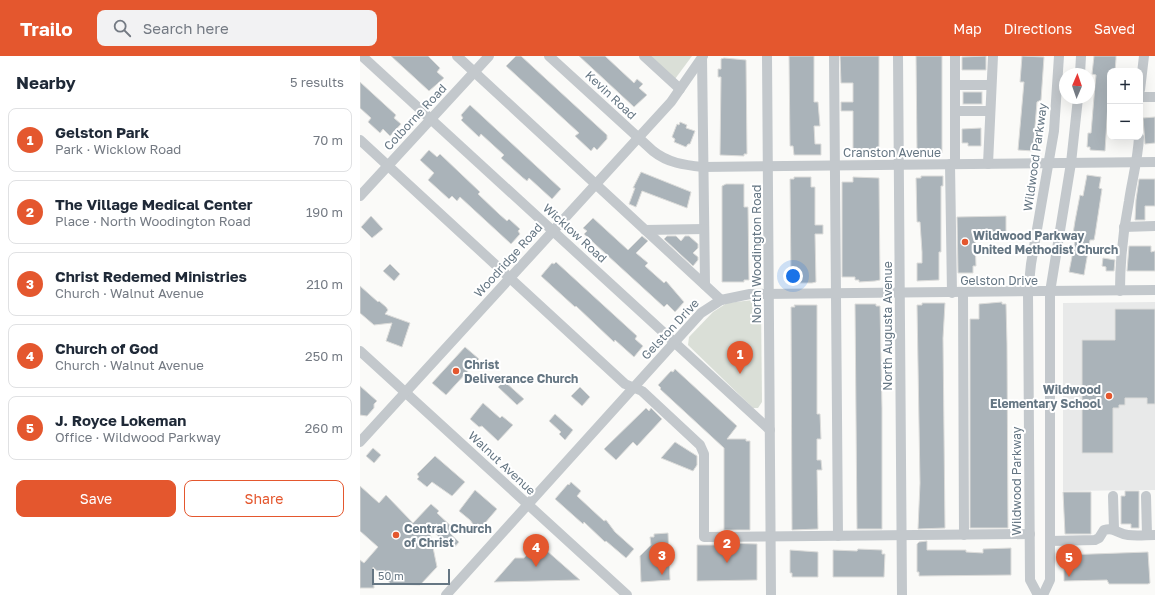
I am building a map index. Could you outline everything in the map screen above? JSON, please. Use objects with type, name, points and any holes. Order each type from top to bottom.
[{"type":"street","name":"Wicklow Road","points":[[362,56],[770,430]]},
{"type":"street","points":[[457,56],[721,300]]},
{"type":"street","name":"Colborne Road","points":[[360,196],[489,56]]},
{"type":"street","name":"Kevin Road","points":[[549,56],[638,138]]},
{"type":"street","points":[[644,56],[680,89]]},
{"type":"street","points":[[702,56],[705,285]]},
{"type":"street","name":"Woodridge Road","points":[[360,442],[638,138],[680,89],[702,56]]},
{"type":"street","name":"North Woodington Road","points":[[767,56],[771,595]]},
{"type":"street","points":[[834,56],[838,536]]},
{"type":"street","name":"North Augusta Avenue","points":[[898,56],[902,595]]},
{"type":"street","points":[[952,293],[952,164],[956,111],[955,56]]},
{"type":"street","points":[[988,164],[990,85],[993,56]]},
{"type":"street","name":"Wildwood Parkway","points":[[1038,595],[1030,580],[1028,293],[1031,264],[1050,163],[1059,56]]},
{"type":"street","points":[[1080,68],[1081,56]]},
{"type":"street","points":[[1143,68],[1144,56]]},
{"type":"street","points":[[956,85],[990,85]]},
{"type":"street","points":[[1143,97],[1155,97]]},
{"type":"street","points":[[1043,595],[1050,580],[1050,292],[1071,163],[1077,104]]},
{"type":"street","points":[[956,111],[990,111]]},
{"type":"street","name":"Cranston Avenue","points":[[638,138],[663,158],[673,162],[703,167],[1155,162]]},
{"type":"street","points":[[360,140],[625,384],[642,391],[703,449],[704,537],[1030,534]]},
{"type":"street","points":[[1120,291],[1120,265],[1124,227],[1138,152],[1139,140]]},
{"type":"street","points":[[1124,227],[1155,226]]},
{"type":"street","points":[[645,230],[704,229]]},
{"type":"street","name":"Gelston Drive","points":[[446,595],[701,313],[721,300],[750,294],[1028,293],[1155,290]]},
{"type":"street","points":[[964,293],[964,534]]},
{"type":"street","name":"Walnut Avenue","points":[[360,350],[626,595]]},
{"type":"street","points":[[1113,496],[1114,529]]},
{"type":"street","points":[[1050,542],[1095,540],[1099,538],[1104,530],[1114,529],[1122,534],[1151,535],[1146,496]]},
{"type":"shaded area","points":[[650,56],[692,56],[675,79]]},
{"type":"shaded area","points":[[753,300],[761,305],[762,402],[758,408],[753,408],[688,345],[689,337],[713,312],[727,303]]},
{"type":"shaded area","name":"Wildwood Elementary School","points":[[1155,302],[1155,490],[1063,491],[1063,303]]},
{"type":"building","points":[[391,56],[428,56],[440,68],[437,72],[444,78],[429,91]]},
{"type":"building","points":[[516,56],[521,56],[607,135],[607,139],[597,150],[594,147],[591,151],[575,136],[579,133],[506,66]]},
{"type":"building","points":[[579,56],[605,56],[634,83],[637,79],[643,84],[639,88],[647,95],[634,107]]},
{"type":"building","points":[[789,56],[814,56],[814,102],[818,102],[820,126],[814,126],[815,144],[821,144],[821,155],[794,155],[793,146],[790,146]]},
{"type":"building","points":[[840,56],[879,56],[879,152],[875,152],[875,154],[853,153],[853,111],[841,111],[841,102],[853,102],[853,83],[841,83]]},
{"type":"building","points":[[916,56],[942,56],[942,153],[917,152]]},
{"type":"building","points":[[986,56],[986,70],[962,70],[962,57]]},
{"type":"building","points":[[1022,56],[1044,57],[1041,100],[1037,102],[1033,151],[1018,150],[1024,82],[1020,82]]},
{"type":"building","points":[[1094,56],[1116,56],[1115,68],[1107,68],[1107,119],[1105,151],[1090,150],[1090,147],[1087,147],[1088,133],[1091,133],[1094,104],[1095,104],[1096,75],[1095,68],[1093,68]]},
{"type":"building","points":[[721,59],[746,60],[747,154],[744,154],[744,156],[720,155],[721,77],[718,77],[718,69],[721,69]]},
{"type":"building","points":[[360,82],[396,115],[394,118],[401,124],[390,136],[383,129],[380,133],[368,122],[371,118],[360,108]]},
{"type":"building","points":[[963,92],[982,92],[982,104],[963,104]]},
{"type":"building","points":[[470,105],[561,189],[552,199],[529,178],[527,181],[522,177],[501,158],[504,155],[481,134],[479,137],[461,120],[463,118],[461,115]]},
{"type":"building","points":[[1155,117],[1155,143],[1145,144],[1143,118]]},
{"type":"building","points":[[680,122],[687,125],[686,128],[695,131],[690,144],[686,147],[674,142],[675,139],[672,137],[677,124],[679,125]]},
{"type":"building","points":[[981,128],[981,146],[968,146],[968,143],[962,143],[962,129]]},
{"type":"building","points":[[429,150],[437,157],[440,154],[480,192],[478,194],[499,214],[507,221],[509,219],[520,229],[518,231],[520,234],[511,244],[460,197],[457,201],[452,196],[449,199],[428,180],[434,173],[420,160]]},
{"type":"building","points":[[641,172],[691,192],[687,208],[642,191],[636,207],[629,204],[635,188],[633,188]]},
{"type":"building","points":[[1087,175],[1101,177],[1099,188],[1102,189],[1094,240],[1090,240],[1084,275],[1069,272],[1075,241],[1072,240],[1075,221],[1080,195],[1083,196]]},
{"type":"building","points":[[921,176],[943,176],[943,186],[941,186],[941,252],[939,252],[939,280],[917,281],[917,263],[922,263],[922,252],[920,222],[917,222],[916,178],[921,178]]},
{"type":"building","points":[[794,177],[811,177],[811,187],[815,187],[815,225],[823,225],[823,234],[815,234],[816,282],[812,283],[795,283],[795,281],[791,281],[790,179],[794,179]]},
{"type":"building","points":[[853,177],[879,178],[880,280],[859,282],[859,280],[855,280],[855,277],[842,277],[842,182],[853,182]]},
{"type":"building","points":[[1139,179],[1155,179],[1155,206],[1145,206],[1145,220],[1135,220]]},
{"type":"building","points":[[726,184],[744,184],[744,207],[748,207],[749,280],[744,280],[744,282],[722,282],[722,186]]},
{"type":"building","points":[[371,216],[383,229],[372,238],[361,227]]},
{"type":"building","name":"Wildwood Parkway United Methodist Church","points":[[1006,216],[1006,237],[975,237],[976,266],[973,266],[973,273],[958,273],[957,217]]},
{"type":"building","points":[[593,218],[628,250],[642,236],[648,241],[636,253],[648,263],[645,266],[664,283],[666,281],[684,302],[675,312],[667,304],[664,307],[584,234],[587,231],[583,228]]},
{"type":"building","points":[[667,236],[676,236],[681,241],[685,236],[689,236],[698,244],[698,248],[693,253],[698,257],[698,260],[693,266],[664,239]]},
{"type":"building","points":[[1129,246],[1151,246],[1151,252],[1155,251],[1155,271],[1127,271]]},
{"type":"building","points":[[1103,258],[1115,260],[1114,271],[1106,271],[1106,267],[1102,266]]},
{"type":"building","points":[[556,262],[637,336],[635,339],[643,346],[634,357],[615,340],[614,342],[576,306],[575,307],[541,276],[552,263],[554,264]]},
{"type":"building","points":[[390,264],[400,274],[394,281],[383,271]]},
{"type":"building","points":[[360,286],[386,307],[388,310],[385,314],[410,323],[402,347],[386,341],[392,323],[374,325],[360,313]]},
{"type":"building","points":[[1002,302],[1002,304],[1006,304],[1008,528],[970,528],[970,319],[979,319],[979,304]]},
{"type":"building","points":[[922,303],[945,303],[943,338],[945,528],[918,529],[920,483],[917,305],[922,305]]},
{"type":"building","points":[[855,304],[876,304],[876,306],[880,306],[882,529],[857,529]]},
{"type":"building","points":[[794,305],[817,305],[817,414],[820,414],[821,439],[817,439],[817,460],[821,460],[822,470],[817,470],[818,529],[792,530],[791,307],[795,307]]},
{"type":"building","name":"Wildwood Elementary School","points":[[1115,309],[1155,309],[1155,404],[1147,404],[1147,398],[1125,398],[1125,405],[1119,405],[1119,408],[1113,408],[1113,453],[1082,453],[1082,340],[1115,340]]},
{"type":"building","name":"Christ Deliverance Church","points":[[465,347],[479,359],[446,395],[432,383]]},
{"type":"building","points":[[675,369],[737,426],[727,439],[746,439],[746,441],[750,441],[750,530],[724,530],[724,448],[660,389],[661,388],[658,385],[671,371],[673,372]]},
{"type":"building","points":[[504,381],[524,399],[517,405],[498,387]]},
{"type":"building","points":[[360,386],[377,401],[374,404],[374,408],[367,416],[360,415]]},
{"type":"building","points":[[580,387],[590,397],[582,406],[571,396]]},
{"type":"building","points":[[483,403],[500,418],[502,416],[513,425],[498,441],[482,426],[479,427],[470,419]]},
{"type":"building","points":[[646,408],[649,411],[651,408],[662,419],[637,446],[633,442],[616,460],[604,449]]},
{"type":"building","points":[[555,414],[573,430],[565,440],[559,434],[561,432],[549,421]]},
{"type":"building","points":[[675,442],[697,456],[697,465],[693,471],[661,458]]},
{"type":"building","points":[[373,448],[381,455],[374,463],[366,456]]},
{"type":"building","points":[[435,456],[465,482],[452,496],[432,482],[427,487],[417,479],[419,477],[417,474]]},
{"type":"building","points":[[571,482],[581,491],[577,496],[604,521],[606,520],[615,532],[634,549],[626,558],[606,541],[605,542],[584,522],[583,524],[555,499]]},
{"type":"building","name":"Central Church of Christ","points":[[360,486],[379,503],[386,495],[413,523],[431,504],[439,511],[437,513],[454,529],[450,533],[459,542],[453,549],[429,528],[437,567],[420,585],[391,584],[373,567],[374,588],[360,588],[360,560],[364,563],[378,547],[360,531]]},
{"type":"building","points":[[475,490],[497,509],[478,531],[472,525],[473,524],[470,520],[459,511]]},
{"type":"building","points":[[1125,491],[1139,491],[1139,528],[1131,528],[1131,524],[1121,524],[1121,496],[1125,496]]},
{"type":"building","points":[[1063,492],[1091,492],[1091,534],[1065,534]]},
{"type":"building","points":[[668,533],[670,580],[641,582],[640,556],[651,545],[650,537],[654,537],[654,534]]},
{"type":"building","points":[[927,541],[927,550],[966,550],[966,552],[983,553],[983,549],[1011,548],[1011,575],[919,576],[919,572],[917,572],[917,544],[919,542]]},
{"type":"building","points":[[538,543],[580,580],[494,582],[515,558],[524,558]]},
{"type":"building","points":[[725,543],[757,544],[757,580],[697,581],[697,545],[725,545]]},
{"type":"building","points":[[858,549],[882,550],[882,554],[885,554],[884,577],[833,577],[833,550],[857,551]]},
{"type":"building","points":[[790,550],[818,552],[818,577],[792,577],[792,573],[790,573]]},
{"type":"building","points":[[1148,552],[1150,583],[1148,584],[1109,584],[1107,580],[1064,581],[1064,555]]},
{"type":"place","name":"Wildwood Parkway United Methodist Church","points":[[965,242]]},
{"type":"place","name":"Christ Deliverance Church","points":[[456,371]]},
{"type":"place","name":"Gelston Park","points":[[740,374]]},
{"type":"place","name":"Wildwood Elementary School","points":[[1109,396]]},
{"type":"place","name":"Central Church of Christ","points":[[396,535]]},
{"type":"place","name":"The Village Medical Center","points":[[727,563]]},
{"type":"place","name":"Church of God","points":[[536,567]]},
{"type":"place","name":"Christ Redemed Ministries","points":[[662,575]]},
{"type":"place","name":"J. Royce Lokeman","points":[[1069,577]]}]
